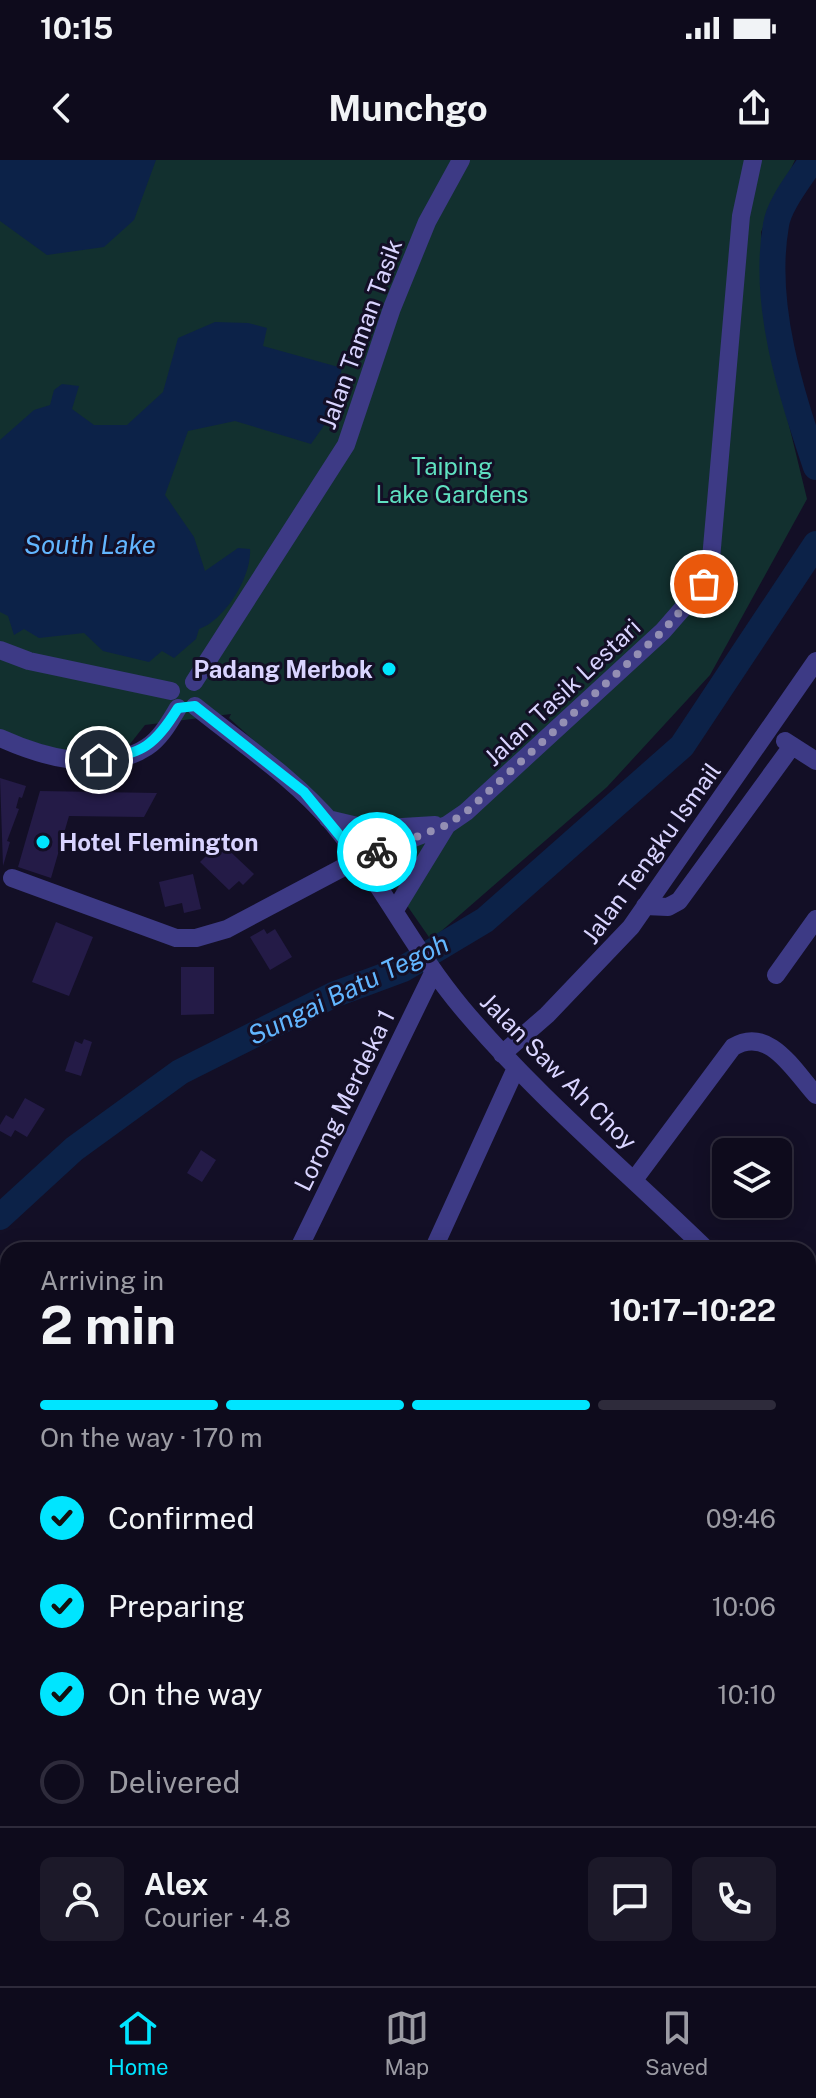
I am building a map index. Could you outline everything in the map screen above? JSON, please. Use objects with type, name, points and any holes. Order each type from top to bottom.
[{"type":"street","name":"Jalan Taman Tasik","points":[[182,702],[200,694],[194,682],[346,445],[392,308],[427,222],[461,160]]},
{"type":"street","name":"Jalan Tasik Lestari","points":[[12,878],[176,938],[196,938],[227,929],[359,859],[447,825],[466,812],[663,631],[704,584],[711,559],[741,216],[753,160]]},
{"type":"street","points":[[0,650],[29,661],[182,702],[161,734],[147,747],[126,756],[72,759],[35,752],[0,738]]},
{"type":"street","name":"Jalan Tengku Ismail","points":[[502,1054],[600,963],[645,906],[816,661]]},
{"type":"street","name":"Jalan Saw Ah Choy","points":[[182,702],[304,792],[359,859],[432,967],[502,1054],[694,1242]]},
{"type":"street","points":[[770,730],[816,761]]},
{"type":"street","points":[[645,906],[668,907],[679,901],[792,746]]},
{"type":"street","points":[[328,819],[370,829],[447,825]]},
{"type":"street","points":[[395,910],[447,825]]},
{"type":"street","points":[[776,975],[816,919]]},
{"type":"street","name":"Lorong Merdeka 1","points":[[302,1242],[432,967]]},
{"type":"street","points":[[634,1180],[733,1047],[743,1041],[755,1038],[768,1043],[816,1095]]},
{"type":"street","points":[[437,1242],[516,1068]]},
{"type":"green space","name":"Taiping Lake Gardens","points":[[0,160],[795,160],[761,232],[769,343],[807,499],[710,675],[607,787],[431,940],[358,835],[229,718],[231,714],[145,725],[126,749],[80,756],[0,732]]},
{"type":"water","points":[[0,160],[156,160],[134,220],[104,247],[47,255],[0,221]]},
{"type":"water","name":"South Lake","points":[[215,322],[248,323],[267,328],[263,346],[342,368],[332,414],[311,444],[235,421],[188,431],[165,495],[194,537],[205,571],[238,548],[250,549],[247,572],[235,596],[218,616],[199,629],[196,639],[174,658],[162,651],[149,662],[103,651],[84,633],[39,638],[24,629],[14,635],[8,616],[0,612],[0,440],[34,410],[50,405],[54,390],[62,384],[79,386],[72,409],[94,425],[127,425],[163,392],[178,338]]},
{"type":"building","points":[[0,778],[26,786],[22,798],[19,797],[16,808],[19,809],[7,841],[10,842],[3,866]]},
{"type":"building","name":"Hotel Flemington","points":[[40,791],[157,793],[144,817],[69,816],[51,878],[18,867]]},
{"type":"building","points":[[220,842],[254,874],[243,885],[239,881],[229,890],[200,862]]},
{"type":"building","points":[[193,874],[201,909],[184,913],[182,903],[165,907],[159,882]]},
{"type":"building","points":[[56,922],[93,937],[69,996],[32,982]]},
{"type":"building","points":[[264,929],[267,934],[275,929],[292,957],[270,970],[250,937]]},
{"type":"building","points":[[181,967],[214,967],[214,1014],[181,1015]]},
{"type":"building","points":[[84,1039],[92,1042],[81,1076],[65,1071],[75,1041],[82,1044]]},
{"type":"building","points":[[25,1098],[45,1109],[27,1137],[15,1130],[11,1137],[0,1131],[0,1125],[6,1115],[13,1119]]},
{"type":"building","points":[[201,1150],[216,1160],[202,1182],[187,1173]]},
{"type":"waterway","name":"Sungai Batu Tegoh","points":[[812,160],[778,217],[773,286],[781,348],[816,467]]},
{"type":"waterway","name":"Sungai Batu Tegoh","points":[[0,1217],[74,1149],[180,1072],[333,995],[403,969],[485,920],[682,746],[816,544]]},
{"type":"way so far","points":[[377,852],[447,825],[466,812],[663,631],[704,584]]},
{"type":"place","name":"Padang Merbok","points":[[389,669]]},
{"type":"place","name":"Hotel Flemington","points":[[43,842]]},
{"type":"route","points":[[99,760],[126,756],[147,747],[161,734],[178,708],[186,710],[195,706],[304,792],[359,859],[377,852]]}]
